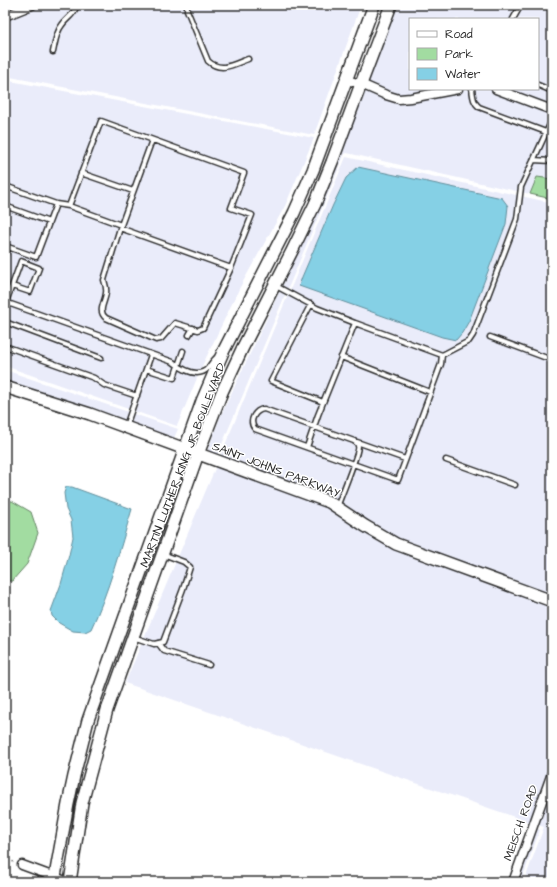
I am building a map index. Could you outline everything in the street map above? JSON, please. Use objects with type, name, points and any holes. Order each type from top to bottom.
[{"type":"main road","name":"MARTIN LUTHER KING JR BOULEVARD","points":[[54,880],[72,783],[88,720],[202,401],[223,352],[294,213],[313,170],[374,5]]},
{"type":"main road","name":"MARTIN LUTHER KING JR BOULEVARD","points":[[69,882],[82,803],[107,710],[198,454],[222,392],[242,347],[315,204],[391,5]]},
{"type":"main road","points":[[252,295],[272,288]]},
{"type":"main road","name":"SAINT JOHNS PARKWAY","points":[[5,387],[90,414],[329,502],[365,526],[396,544],[552,601]]},
{"type":"main road","points":[[133,637],[128,632],[127,626],[142,582],[141,571]]},
{"type":"street","points":[[5,16],[32,5]]},
{"type":"street","points":[[347,80],[399,99],[453,90]]},
{"type":"street","points":[[499,90],[552,110]]},
{"type":"street","name":"MEISCH ROAD","points":[[513,882],[552,773]]},
{"type":"street","points":[[22,865],[54,880],[69,882]]},
{"type":"lane","points":[[53,52],[58,31],[62,24],[75,12],[77,5]]},
{"type":"lane","points":[[186,5],[208,61],[221,67],[229,66],[248,59]]},
{"type":"lane","points":[[514,18],[521,5]]},
{"type":"lane","points":[[539,85],[552,91]]},
{"type":"lane","points":[[472,90],[473,100],[479,107],[546,132]]},
{"type":"lane","points":[[272,288],[355,323],[442,355],[468,341],[472,338],[517,219],[521,187],[552,120]]},
{"type":"lane","points":[[69,206],[101,121],[244,173],[231,208],[252,215],[231,268],[203,328],[198,330],[175,323],[161,339],[156,340],[102,315],[101,310],[106,293],[104,280],[120,226],[152,140]]},
{"type":"lane","points":[[533,160],[552,161]]},
{"type":"lane","points":[[81,173],[133,192]]},
{"type":"lane","points":[[5,186],[56,204],[69,206],[231,268]]},
{"type":"lane","points":[[5,255],[8,247],[36,257],[56,204]]},
{"type":"lane","points":[[5,206],[49,222]]},
{"type":"lane","points":[[12,286],[30,292],[38,268],[21,261],[5,302],[172,362],[182,369],[192,373],[200,373],[207,369],[213,360],[223,352]]},
{"type":"lane","points":[[310,304],[271,381],[323,402]]},
{"type":"lane","points":[[5,322],[101,358]]},
{"type":"lane","points":[[307,447],[323,402],[355,323]]},
{"type":"lane","points":[[189,336],[193,328]]},
{"type":"lane","points":[[490,338],[552,360]]},
{"type":"lane","points":[[5,346],[94,378],[104,385],[137,396]]},
{"type":"lane","points":[[146,369],[174,378],[183,351]]},
{"type":"lane","points":[[126,427],[151,355]]},
{"type":"lane","points":[[405,460],[264,409],[256,413],[252,422],[255,429],[398,480],[441,364],[442,355]]},
{"type":"lane","points":[[342,357],[430,392]]},
{"type":"lane","points":[[337,507],[359,447],[354,441]]},
{"type":"lane","points":[[446,460],[515,485]]},
{"type":"lane","points":[[133,637],[154,644],[163,642],[183,589],[190,567],[184,562],[162,554]]},
{"type":"lane","points":[[158,643],[164,651],[209,665]]},
{"type":"path","points":[[5,859],[22,865]]},
{"type":"shaded area","points":[[42,5],[361,5],[314,135],[5,76],[5,20]]},
{"type":"shaded area","points":[[398,5],[552,5],[552,179],[537,177],[530,194],[347,153],[345,154],[217,456],[207,452],[221,415],[333,179],[345,142]]},
{"type":"shaded area","points":[[5,80],[314,138],[285,206],[239,289],[203,364],[177,426],[5,366]]},
{"type":"shaded area","points":[[346,157],[552,203],[552,882],[524,882],[544,827],[125,683]]},
{"type":"shaded area","points":[[5,370],[178,429],[173,440],[5,383]]},
{"type":"shaded area","points":[[533,827],[540,830],[521,882],[513,882]]},
{"type":"green space","points":[[537,177],[552,179],[552,199],[530,194]]},
{"type":"green space","points":[[5,501],[12,501],[31,512],[38,533],[27,564],[12,581],[5,581]]},
{"type":"water","points":[[358,167],[502,198],[508,206],[506,224],[469,321],[456,340],[442,337],[299,286],[346,178]]},
{"type":"water","points":[[66,487],[72,487],[132,509],[114,570],[103,600],[91,629],[85,632],[73,631],[59,623],[52,616],[51,611],[61,584],[73,537],[71,520],[66,509],[64,493]]}]
